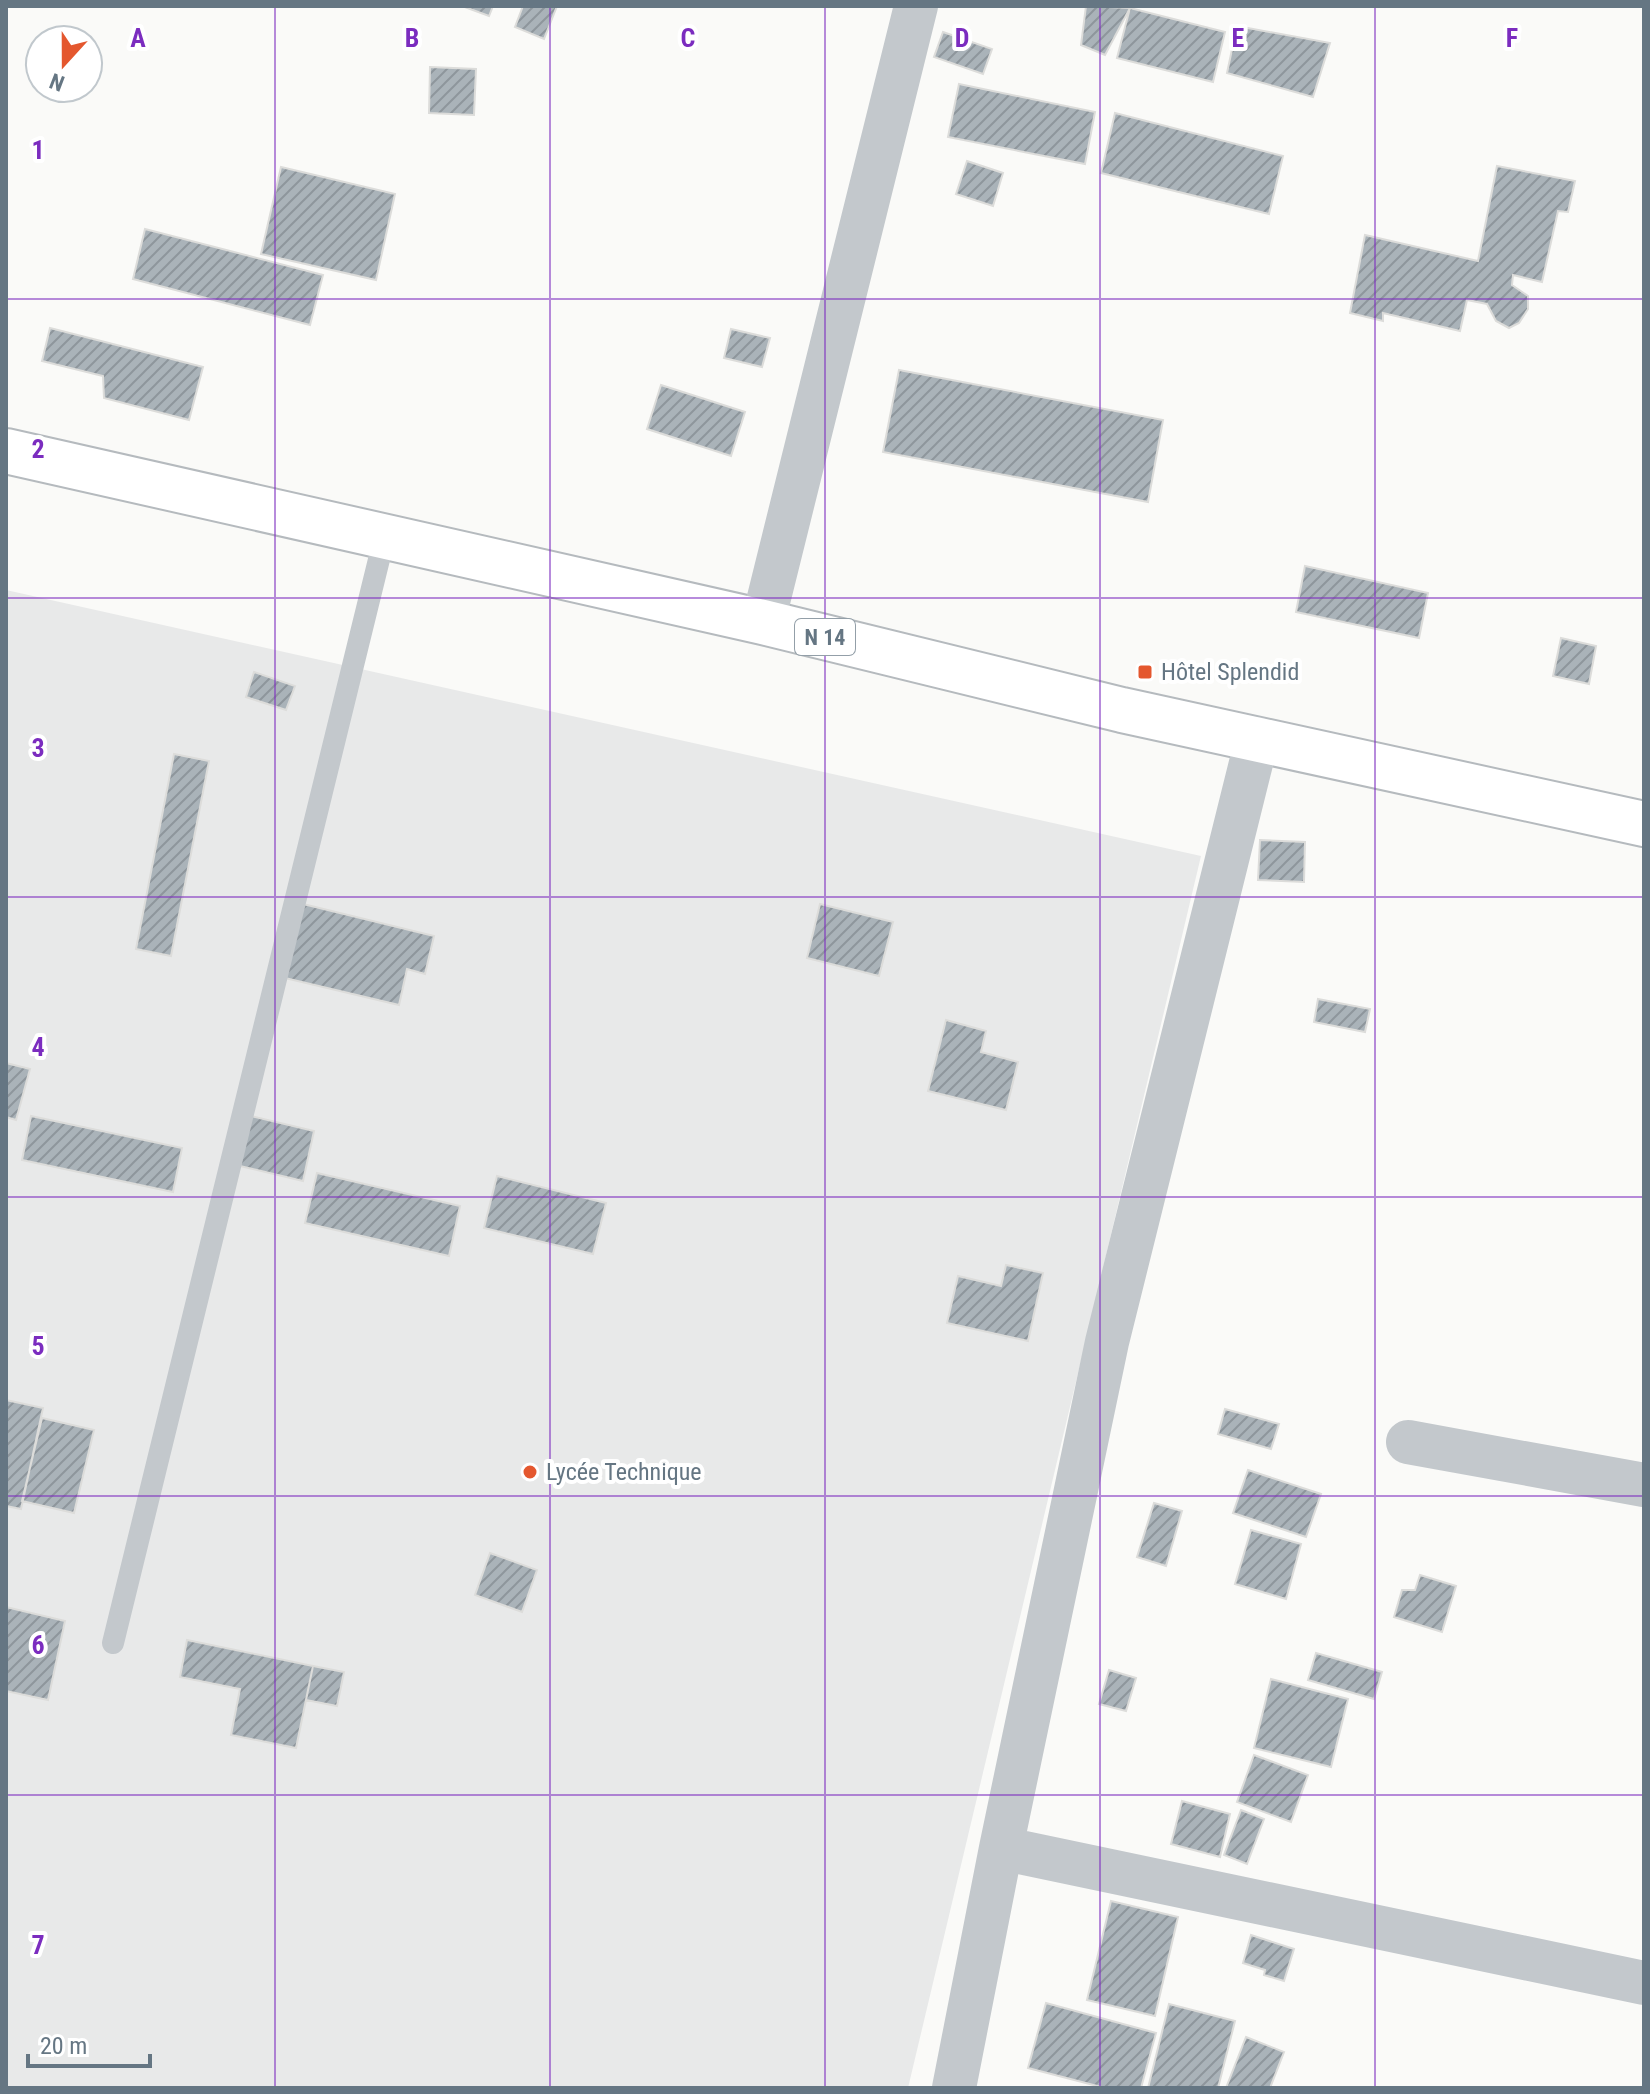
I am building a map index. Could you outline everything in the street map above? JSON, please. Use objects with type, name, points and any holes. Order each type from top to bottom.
[{"type":"main road","name":"N 14","points":[[6,451],[763,622],[1122,710],[1644,824]]},
{"type":"street","points":[[763,622],[916,6]]},
{"type":"street","points":[[954,2088],[1107,1342],[1257,739]]},
{"type":"street","points":[[1408,1442],[1644,1485]]},
{"type":"street","points":[[1001,1848],[1644,1983]]},
{"type":"lane","points":[[113,1643],[385,535]]},
{"type":"shaded area","name":"Lycée Technique","points":[[6,590],[1201,856],[908,2088],[6,2088]]},
{"type":"building","points":[[462,6],[493,6],[489,16]]},
{"type":"building","points":[[523,6],[557,6],[544,39],[515,27]]},
{"type":"building","points":[[1086,6],[1130,8],[1105,55],[1081,45]]},
{"type":"building","points":[[1130,8],[1225,32],[1213,82],[1117,58]]},
{"type":"building","points":[[1237,26],[1330,43],[1313,97],[1227,73]]},
{"type":"building","points":[[943,32],[992,49],[983,74],[934,57]]},
{"type":"building","points":[[430,67],[476,69],[474,115],[429,113]]},
{"type":"building","points":[[959,84],[1095,112],[1085,164],[948,137]]},
{"type":"building","points":[[1115,113],[1283,156],[1269,214],[1101,173]]},
{"type":"building","points":[[967,161],[1003,173],[993,206],[956,194]]},
{"type":"building","points":[[1497,166],[1575,181],[1568,212],[1558,211],[1542,282],[1513,275],[1512,285],[1528,296],[1528,309],[1519,323],[1509,328],[1496,321],[1487,304],[1467,300],[1460,331],[1383,313],[1383,321],[1350,313],[1365,235],[1478,261]]},
{"type":"building","points":[[281,167],[395,194],[376,280],[261,254]]},
{"type":"building","points":[[145,229],[323,275],[310,325],[133,279]]},
{"type":"building","points":[[50,328],[203,367],[189,420],[104,398],[103,376],[42,361]]},
{"type":"building","points":[[731,329],[770,338],[762,367],[724,358]]},
{"type":"building","points":[[899,370],[1163,420],[1148,502],[883,452]]},
{"type":"building","points":[[661,385],[745,412],[731,456],[647,429]]},
{"type":"building","points":[[1305,566],[1428,593],[1419,638],[1296,612]]},
{"type":"building","points":[[1561,638],[1596,646],[1589,684],[1553,676]]},
{"type":"building","points":[[254,672],[295,686],[286,710],[246,697]]},
{"type":"building","points":[[174,754],[209,761],[171,956],[136,949]]},
{"type":"building","points":[[1260,840],[1305,842],[1304,882],[1258,880]]},
{"type":"building","points":[[303,904],[434,936],[425,974],[407,969],[399,1005],[285,978]]},
{"type":"building","points":[[820,904],[893,922],[879,976],[807,958]]},
{"type":"building","points":[[1318,999],[1370,1009],[1365,1032],[1314,1022]]},
{"type":"building","points":[[946,1020],[986,1031],[981,1052],[1018,1062],[1006,1110],[928,1091]]},
{"type":"building","points":[[6,1063],[30,1069],[16,1120],[6,1117]]},
{"type":"building","points":[[31,1116],[182,1148],[173,1192],[22,1160]]},
{"type":"building","points":[[251,1116],[314,1131],[303,1181],[240,1166]]},
{"type":"building","points":[[317,1173],[460,1206],[449,1256],[305,1223]]},
{"type":"building","points":[[497,1176],[606,1203],[593,1254],[484,1228]]},
{"type":"building","points":[[1006,1265],[1043,1273],[1028,1341],[947,1323],[958,1276],[1001,1286]]},
{"type":"building","points":[[6,1400],[43,1408],[21,1509],[6,1506]]},
{"type":"building","points":[[1225,1409],[1279,1424],[1271,1449],[1218,1434]]},
{"type":"building","points":[[42,1418],[94,1430],[74,1513],[22,1501]]},
{"type":"building","points":[[1248,1470],[1321,1494],[1306,1537],[1233,1513]]},
{"type":"building","points":[[1154,1503],[1182,1511],[1166,1566],[1137,1557]]},
{"type":"building","points":[[1251,1530],[1301,1544],[1286,1599],[1235,1584]]},
{"type":"building","points":[[490,1553],[537,1570],[522,1612],[475,1595]]},
{"type":"building","points":[[1420,1575],[1456,1586],[1442,1632],[1394,1617],[1402,1590],[1415,1590]]},
{"type":"building","points":[[6,1607],[65,1621],[48,1700],[6,1691]]},
{"type":"building","points":[[187,1640],[313,1666],[296,1748],[231,1735],[240,1689],[180,1677]]},
{"type":"building","points":[[1316,1653],[1382,1672],[1374,1699],[1308,1680]]},
{"type":"building","points":[[313,1666],[344,1672],[337,1706],[306,1700]]},
{"type":"building","points":[[1109,1670],[1136,1678],[1126,1711],[1099,1704]]},
{"type":"building","points":[[1271,1679],[1348,1699],[1331,1767],[1254,1748]]},
{"type":"building","points":[[1254,1755],[1308,1775],[1291,1822],[1237,1802]]},
{"type":"building","points":[[1182,1801],[1230,1814],[1220,1857],[1171,1844]]},
{"type":"building","points":[[1241,1810],[1264,1819],[1247,1864],[1224,1855]]},
{"type":"building","points":[[1111,1901],[1178,1917],[1155,2016],[1087,2000]]},
{"type":"building","points":[[1251,1935],[1294,1949],[1284,1981],[1264,1975],[1265,1970],[1243,1963]]},
{"type":"building","points":[[1046,2003],[1156,2033],[1141,2088],[1105,2088],[1028,2068]]},
{"type":"building","points":[[1169,2004],[1235,2021],[1218,2088],[1148,2088]]},
{"type":"building","points":[[1246,2037],[1284,2052],[1270,2088],[1226,2088]]},
{"type":"place","name":"Hôtel Splendid","points":[[1145,672]]},
{"type":"place","name":"Lycée Technique","points":[[530,1472]]}]
